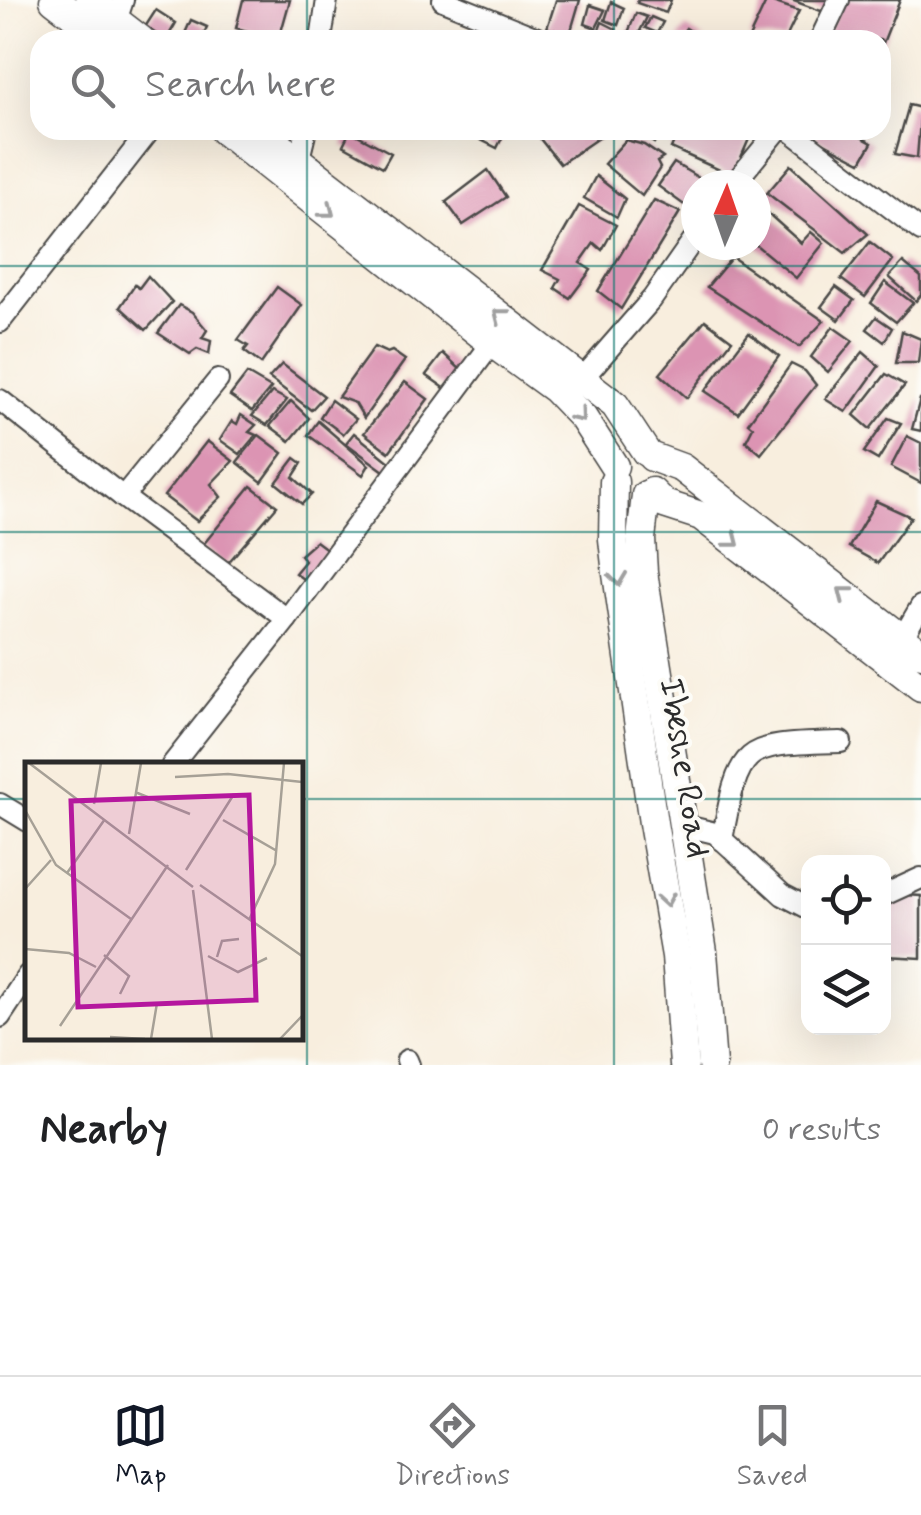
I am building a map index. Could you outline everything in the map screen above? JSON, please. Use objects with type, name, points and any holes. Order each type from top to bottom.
[{"type":"main road","points":[[54,0],[115,20]]},
{"type":"main road","points":[[89,0],[115,20]]},
{"type":"main road","points":[[240,140],[296,172],[615,405],[660,470],[660,478],[649,493],[631,497],[583,418],[555,389],[492,343],[296,172],[268,140]]},
{"type":"main road","points":[[614,474],[623,454],[638,450],[682,468],[904,651],[921,687]]},
{"type":"main road","name":"Ibeshe Road","points":[[614,474],[617,574],[676,956],[684,1065]]},
{"type":"main road","points":[[649,493],[664,504],[701,516],[904,651]]},
{"type":"main road","name":"Ibeshe Road","points":[[649,493],[641,538],[643,572],[703,952],[712,1065]]},
{"type":"street","points":[[322,30],[327,0]]},
{"type":"street","points":[[443,0],[517,30]]},
{"type":"street","points":[[825,30],[839,0]]},
{"type":"street","points":[[0,322],[142,140]]},
{"type":"street","points":[[296,172],[304,140]]},
{"type":"street","points":[[745,170],[770,140]]},
{"type":"street","points":[[803,140],[921,231]]},
{"type":"street","points":[[582,379],[652,299],[681,257]]},
{"type":"street","points":[[174,762],[492,343]]},
{"type":"street","points":[[123,497],[218,380]]},
{"type":"street","points":[[0,400],[286,619]]},
{"type":"street","points":[[904,651],[921,606]]},
{"type":"street","points":[[722,840],[733,784],[740,765],[753,753],[786,744],[841,742]]},
{"type":"street","points":[[0,804],[25,818]]},
{"type":"street","points":[[682,825],[715,833],[783,895],[801,904]]},
{"type":"street","points":[[891,891],[921,878]]},
{"type":"street","points":[[0,1017],[25,980]]},
{"type":"building","points":[[243,0],[290,0],[282,30],[236,28]]},
{"type":"building","points":[[556,0],[580,0],[571,30],[547,28]]},
{"type":"building","points":[[671,0],[666,13],[637,3]]},
{"type":"building","points":[[767,0],[799,11],[790,30],[753,30]]},
{"type":"building","points":[[791,0],[834,0],[829,14]]},
{"type":"building","points":[[842,0],[900,0],[888,30],[829,30]]},
{"type":"building","points":[[611,2],[624,8],[618,25],[605,20]]},
{"type":"building","points":[[590,5],[605,10],[596,28],[585,24]]},
{"type":"building","points":[[156,10],[176,23],[172,30],[145,27]]},
{"type":"building","points":[[636,13],[647,17],[640,30],[629,30]]},
{"type":"building","points":[[651,17],[663,22],[659,30],[645,28]]},
{"type":"building","points":[[191,20],[207,27],[206,30],[186,30]]},
{"type":"building","points":[[602,22],[616,29],[616,30],[599,30]]},
{"type":"building","points":[[909,105],[921,108],[917,158],[895,154]]},
{"type":"building","points":[[346,140],[367,140],[391,153],[383,167],[343,145]]},
{"type":"building","points":[[481,140],[501,140],[497,148]]},
{"type":"building","points":[[541,140],[595,140],[560,164]]},
{"type":"building","points":[[626,140],[644,145],[663,158],[657,162],[660,168],[642,196],[604,164]]},
{"type":"building","points":[[675,140],[749,140],[736,170],[720,170],[671,148]]},
{"type":"building","points":[[819,140],[867,140],[872,143],[861,162]]},
{"type":"building","points":[[674,163],[686,170],[681,170],[681,203],[658,186]]},
{"type":"building","points":[[791,165],[868,234],[845,253],[771,196],[771,188]]},
{"type":"building","points":[[488,170],[506,197],[463,225],[446,202]]},
{"type":"building","points":[[596,176],[625,199],[617,217],[584,198]]},
{"type":"building","points":[[654,200],[680,212],[621,309],[598,291]]},
{"type":"building","points":[[579,206],[616,225],[602,250],[594,243],[580,263],[591,270],[570,298],[555,288],[560,279],[542,270]]},
{"type":"building","points":[[771,216],[801,243],[811,232],[824,243],[796,278],[771,257]]},
{"type":"building","points":[[870,242],[893,260],[865,297],[841,279]]},
{"type":"building","points":[[730,260],[736,260],[824,321],[799,347],[707,287]]},
{"type":"building","points":[[903,262],[921,277],[921,295],[916,301],[889,277]]},
{"type":"building","points":[[148,276],[172,302],[146,330],[120,307],[135,285],[139,288]]},
{"type":"building","points":[[885,282],[913,303],[896,322],[871,303]]},
{"type":"building","points":[[277,287],[302,305],[261,364],[244,351],[248,346],[238,340]]},
{"type":"building","points":[[836,287],[854,300],[839,320],[821,307]]},
{"type":"building","points":[[179,305],[192,312],[207,330],[202,338],[211,341],[209,354],[197,349],[190,354],[158,333]]},
{"type":"building","points":[[876,317],[892,328],[884,342],[867,329]]},
{"type":"building","points":[[705,320],[732,340],[687,398],[660,374]]},
{"type":"building","points":[[833,327],[853,341],[828,372],[811,357]]},
{"type":"building","points":[[902,331],[921,339],[918,363],[896,363]]},
{"type":"building","points":[[749,333],[779,356],[738,413],[705,391]]},
{"type":"building","points":[[374,347],[387,353],[392,351],[405,360],[364,418],[355,403],[338,397]]},
{"type":"building","points":[[863,352],[879,366],[846,412],[825,399]]},
{"type":"building","points":[[443,353],[461,370],[446,389],[426,375]]},
{"type":"building","points":[[282,364],[324,396],[311,410],[269,378]]},
{"type":"building","points":[[791,364],[805,371],[816,385],[761,454],[746,441],[753,427],[748,423]]},
{"type":"building","points":[[247,374],[271,388],[252,411],[230,396]]},
{"type":"building","points":[[886,374],[905,385],[870,429],[854,415]]},
{"type":"building","points":[[405,382],[428,399],[389,452],[364,433]]},
{"type":"building","points":[[272,392],[287,400],[267,425],[252,416]]},
{"type":"building","points":[[921,399],[921,431],[912,429]]},
{"type":"building","points":[[331,400],[356,419],[343,434],[320,417]]},
{"type":"building","points":[[291,401],[309,418],[290,441],[270,426]]},
{"type":"building","points":[[241,415],[256,425],[249,432],[256,435],[240,454],[220,440],[232,421],[237,424]]},
{"type":"building","points":[[888,418],[901,423],[878,460],[864,452]]},
{"type":"building","points":[[318,421],[369,465],[363,475],[308,435]]},
{"type":"building","points":[[354,433],[391,463],[384,471],[346,443]]},
{"type":"building","points":[[259,435],[283,453],[262,482],[237,462]]},
{"type":"building","points":[[907,436],[921,443],[921,483],[891,467]]},
{"type":"building","points":[[207,441],[233,461],[211,484],[221,497],[197,521],[164,496]]},
{"type":"building","points":[[295,458],[302,463],[293,477],[312,494],[302,504],[276,483]]},
{"type":"building","points":[[251,486],[277,506],[226,565],[202,546]]},
{"type":"building","points":[[876,501],[911,517],[878,563],[849,547]]},
{"type":"building","points":[[316,541],[328,550],[303,579],[295,573],[305,561],[300,555]]},
{"type":"building","points":[[891,894],[921,896],[921,958],[891,956]]}]
